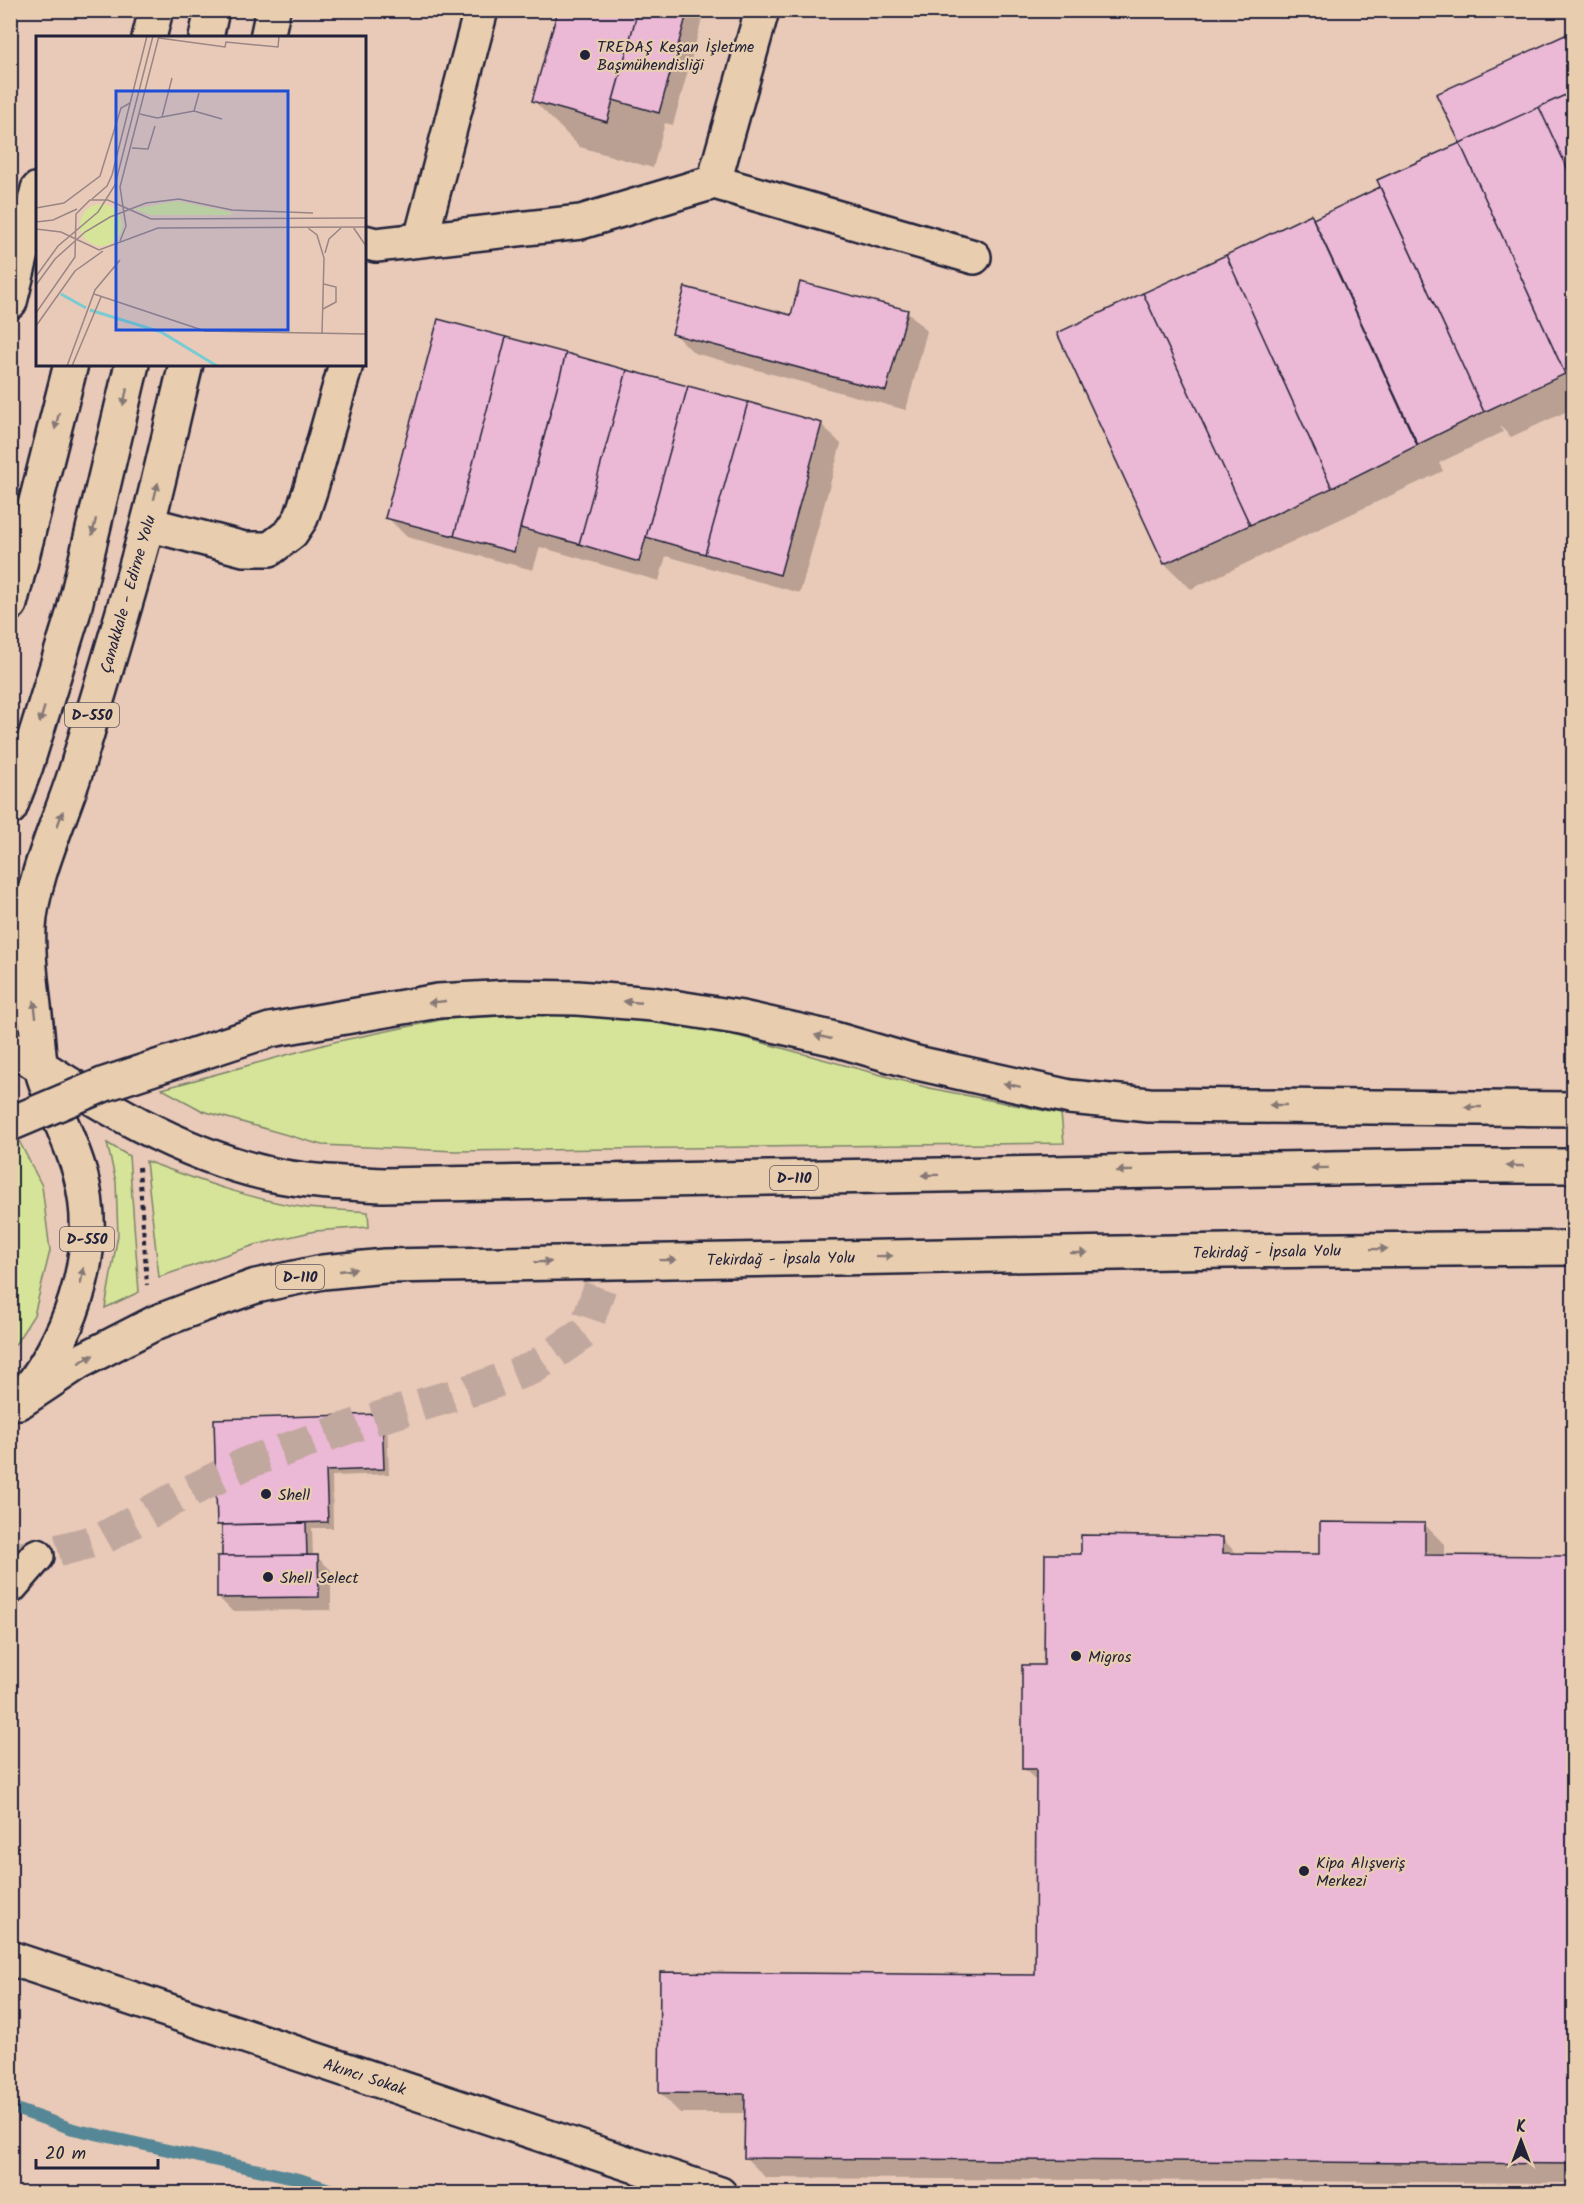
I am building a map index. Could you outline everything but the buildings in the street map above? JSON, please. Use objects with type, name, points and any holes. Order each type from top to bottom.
[{"type":"main road","points":[[150,36],[156,10]]},
{"type":"main road","points":[[206,36],[212,10]]},
{"type":"main road","points":[[267,36],[273,10]]},
{"type":"main road","points":[[421,239],[481,10]]},
{"type":"main road","points":[[714,182],[760,14]]},
{"type":"main road","points":[[366,242],[376,244],[581,222],[714,182],[974,257]]},
{"type":"main road","points":[[10,302],[36,197]]},
{"type":"main road","points":[[10,604],[70,366]]},
{"type":"main road","name":"D-550","points":[[10,808],[26,766],[73,614],[132,366]]},
{"type":"main road","name":"Çanakkale - Edirne Yolu","points":[[41,1067],[30,972],[29,928],[35,887],[68,799],[148,525],[186,366]]},
{"type":"main road","points":[[148,525],[244,549],[270,549],[291,533],[301,518],[311,488],[345,366]]},
{"type":"main road","points":[[10,1124],[105,1084],[270,1030],[438,1001],[511,997],[577,998],[653,1004],[742,1018],[831,1038],[917,1064],[1070,1097],[1149,1105],[1574,1109]]},
{"type":"main road","name":"D-110","points":[[10,1047],[112,1112],[212,1157],[269,1174],[324,1182],[383,1185],[1378,1167],[1574,1166]]},
{"type":"main road","name":"D-550","points":[[15,1405],[46,1366],[69,1322],[81,1279],[87,1242],[85,1197],[79,1172],[41,1067]]},
{"type":"main road","name":"Tekirdağ - İpsala Yolu","points":[[15,1405],[79,1362],[157,1323],[256,1286],[323,1272],[385,1266],[1204,1251],[1574,1248]]},
{"type":"main road","points":[[10,1587],[37,1556]]},
{"type":"main road","name":"Akıncı Sokak","points":[[10,1958],[720,2193]]},
{"type":"path","points":[[139,1163],[147,1289]]},
{"type":"green space","points":[[557,1013],[701,1026],[929,1088],[1061,1114],[1064,1143],[455,1151],[322,1145],[203,1111],[162,1089],[334,1042],[445,1019]]},
{"type":"green space","points":[[11,1125],[42,1186],[50,1251],[34,1315],[11,1351]]},
{"type":"green space","points":[[107,1143],[129,1156],[139,1292],[105,1308],[118,1235],[116,1182]]},
{"type":"green space","points":[[146,1161],[266,1200],[307,1208],[368,1212],[369,1227],[315,1231],[255,1245],[159,1277]]},
{"type":"waterway","points":[[10,2107],[73,2129],[299,2179],[344,2194]]},
{"type":"tunnel","points":[[10,1559],[37,1556],[102,1539],[166,1503],[249,1462],[533,1368],[584,1333],[609,1261]]},
{"type":"place","name":"TREDAŞ Keşan İşletme Başmühendisliği","points":[[585,55]]},
{"type":"place","name":"Shell","points":[[266,1494]]},
{"type":"place","name":"Shell Select","points":[[268,1577]]},
{"type":"place","name":"Migros","points":[[1076,1656]]},
{"type":"place","name":"Kipa Alışveriş Merkezi","points":[[1304,1871]]}]
